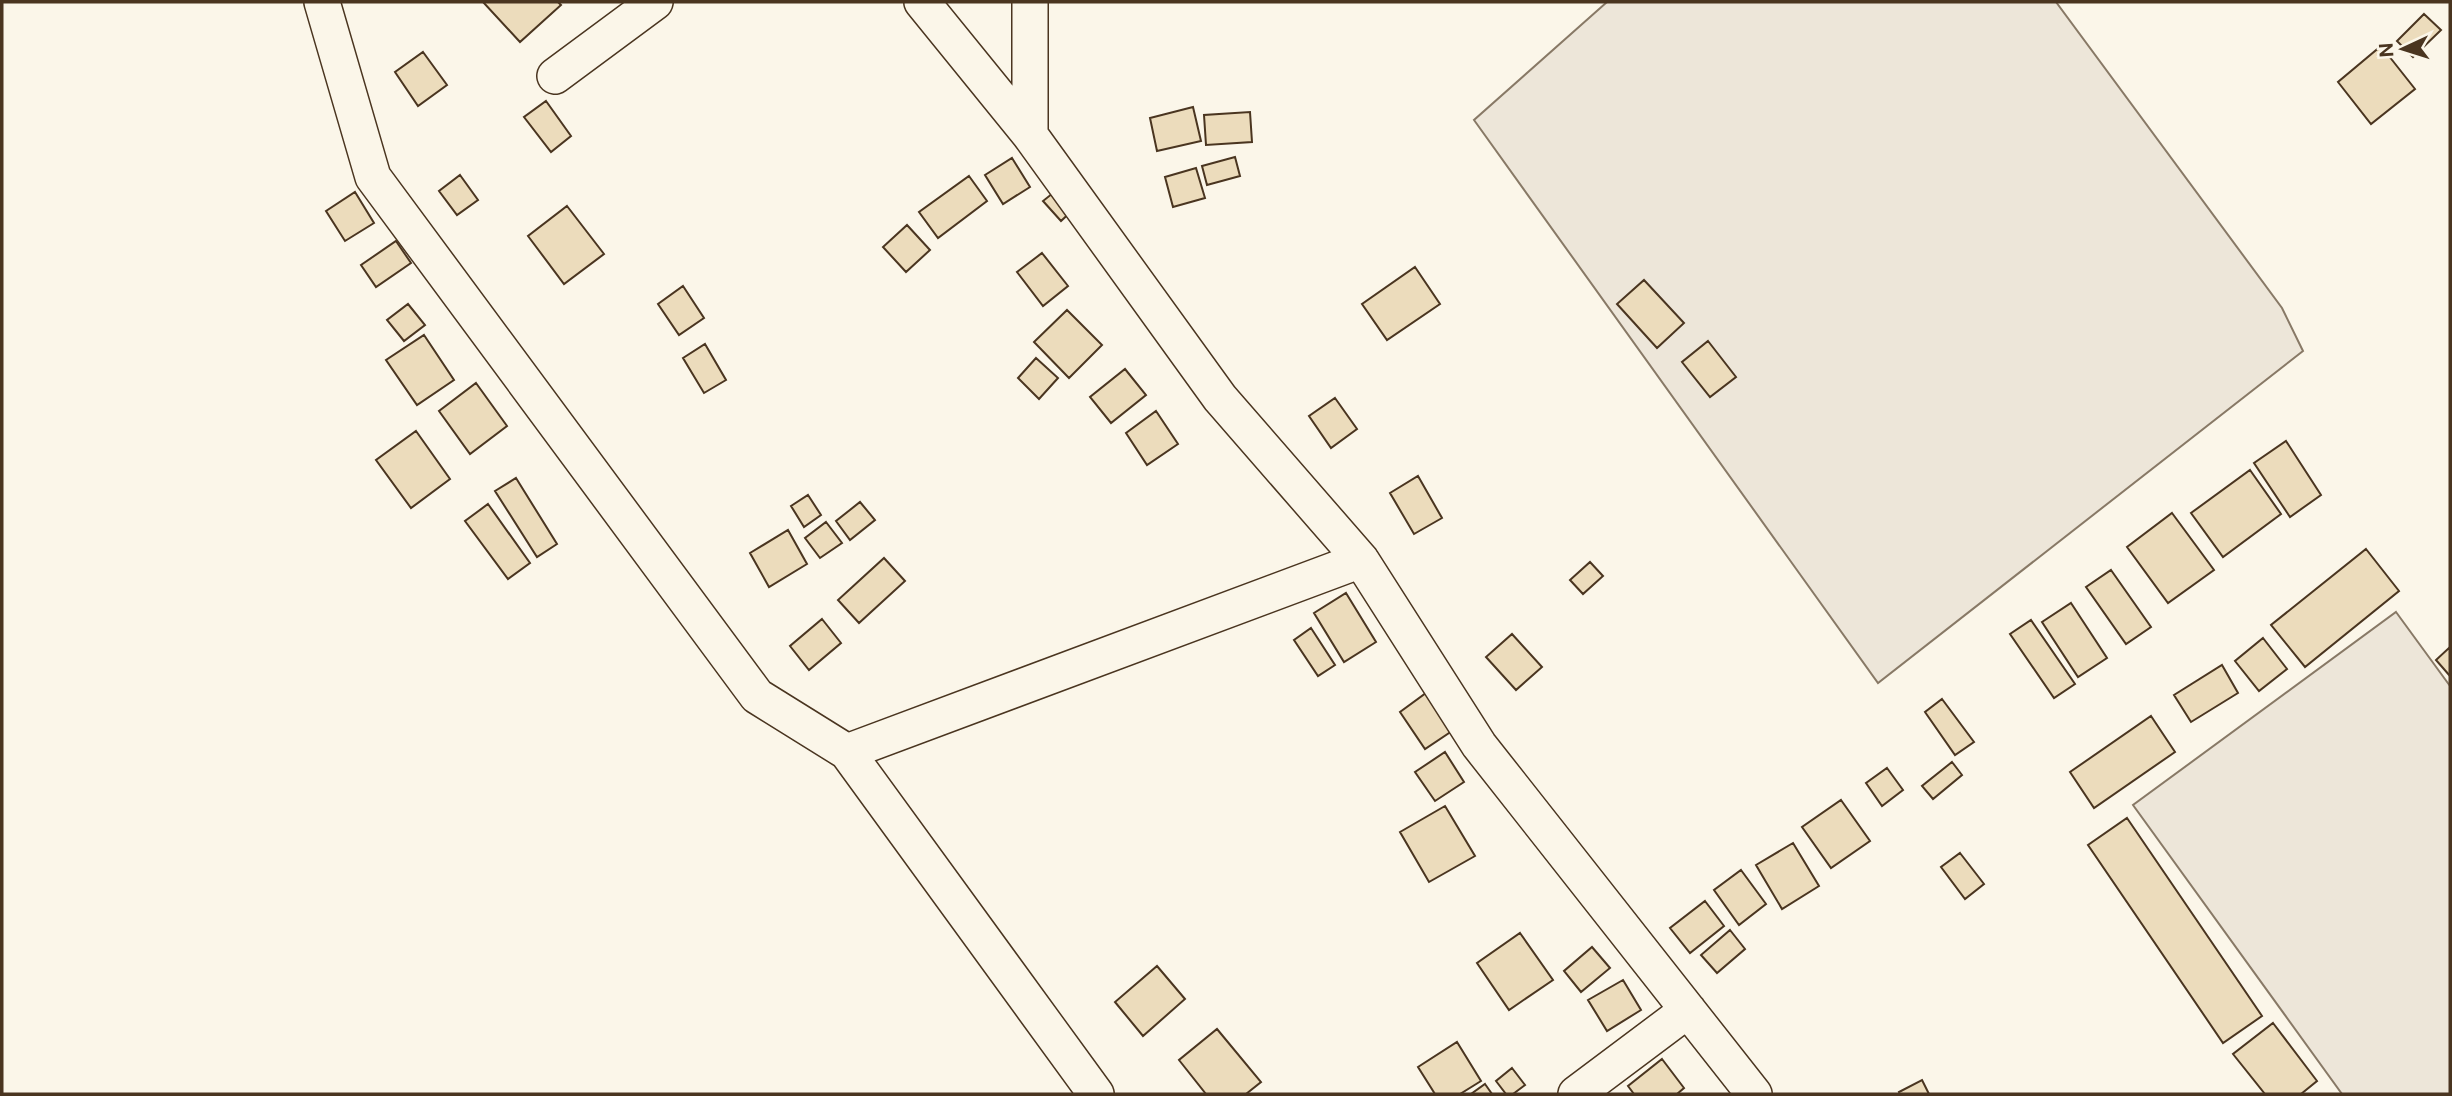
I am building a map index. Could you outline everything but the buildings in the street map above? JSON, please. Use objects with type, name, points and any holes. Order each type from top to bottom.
[{"type":"street","points":[[322,2],[373,177],[757,696],[847,752],[1096,1094]]},
{"type":"street","points":[[555,76],[655,2]]},
{"type":"street","points":[[922,2],[1030,135],[1220,398],[1361,560],[1479,745],[1754,1094]]},
{"type":"street","points":[[1030,2],[1030,135]]},
{"type":"street","points":[[847,752],[1361,560]]},
{"type":"street","points":[[1576,1094],[1688,1010]]},
{"type":"shaded area","points":[[1607,2],[2056,2],[2282,308],[2303,351],[1878,683],[1474,120]]},
{"type":"shaded area","points":[[2396,612],[2450,686],[2450,1094],[2342,1094],[2133,805]]}]
